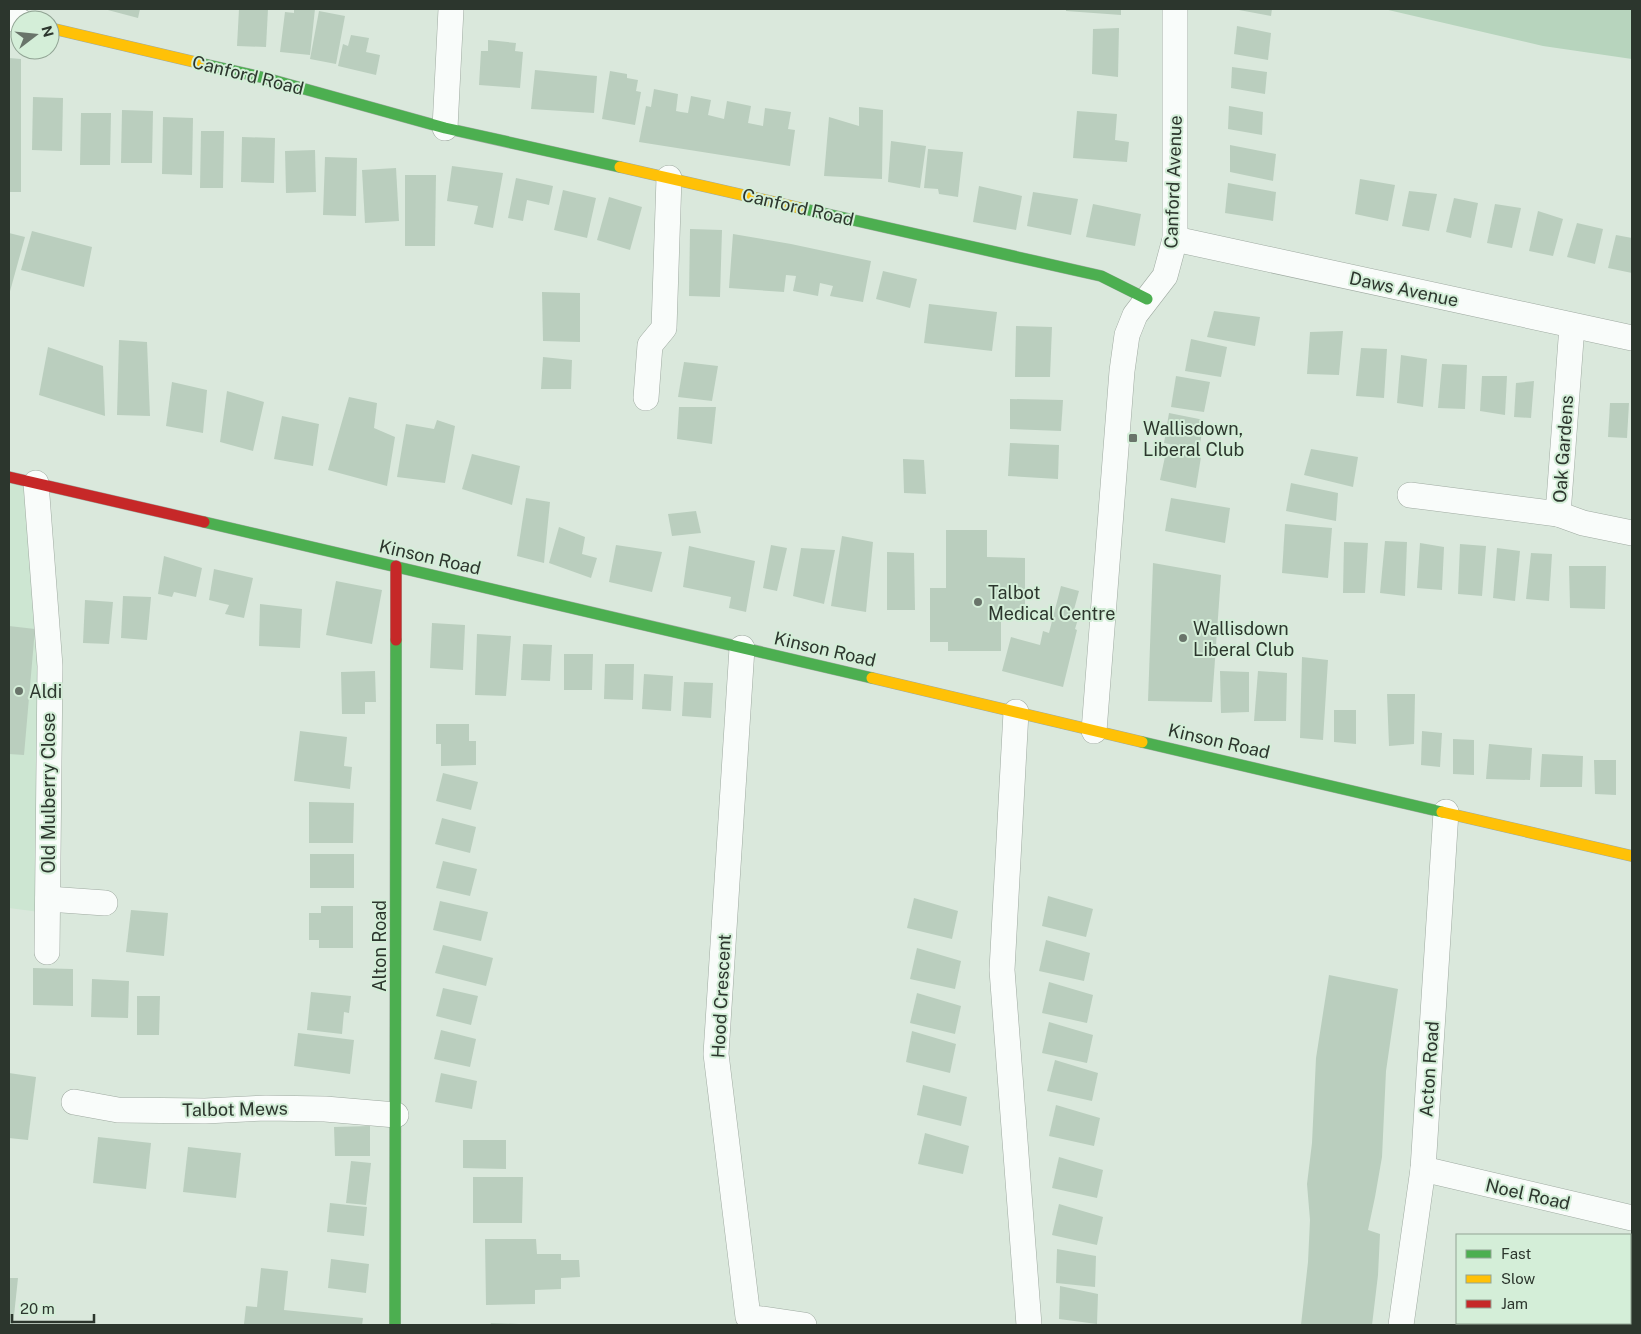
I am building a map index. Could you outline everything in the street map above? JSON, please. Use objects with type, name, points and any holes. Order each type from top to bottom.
[{"type":"street","points":[[445,128],[451,9]]},
{"type":"street","name":"Canford Avenue","points":[[1094,730],[1122,371],[1134,315],[1165,276],[1175,238],[1175,9]]},
{"type":"street","name":"Canford Road","points":[[60,30],[265,78],[445,128],[1065,267],[1101,276],[1147,298]]},
{"type":"street","points":[[646,398],[650,345],[664,328],[669,178]]},
{"type":"street","name":"Daws Avenue","points":[[1175,238],[1632,338]]},
{"type":"street","name":"Oak Gardens","points":[[1410,495],[1558,514],[1572,326]]},
{"type":"street","name":"Kinson Road","points":[[9,477],[1632,856]]},
{"type":"street","name":"Old Mulberry Close","points":[[36,483],[50,666],[47,952]]},
{"type":"street","points":[[1558,514],[1583,523],[1632,533]]},
{"type":"street","name":"Alton Road","points":[[395,1325],[396,566]]},
{"type":"street","name":"Hood Crescent","points":[[742,648],[716,1054],[748,1317],[799,1325]]},
{"type":"street","points":[[1016,712],[1002,970],[1030,1325]]},
{"type":"street","name":"Acton Road","points":[[1400,1325],[1423,1169],[1446,812]]},
{"type":"street","points":[[48,899],[105,903]]},
{"type":"street","name":"Talbot Mews","points":[[74,1102],[118,1110],[325,1109],[396,1115]]},
{"type":"street","name":"Noel Road","points":[[1423,1169],[1632,1218]]},
{"type":"shaded area","points":[[1384,9],[1632,9],[1632,59],[1543,46]]},
{"type":"shaded area","points":[[9,477],[36,483],[47,913],[9,908]]},
{"type":"building","points":[[104,9],[140,9],[138,18]]},
{"type":"building","points":[[239,9],[268,9],[266,47],[237,46]]},
{"type":"building","points":[[294,9],[315,9],[310,55],[280,52],[285,12],[294,13]]},
{"type":"building","points":[[1066,9],[1121,9],[1121,15],[1066,11]]},
{"type":"building","points":[[1239,9],[1272,9],[1271,16]]},
{"type":"building","points":[[319,11],[345,16],[336,64],[310,59]]},
{"type":"building","points":[[1237,26],[1271,33],[1268,60],[1234,54]]},
{"type":"building","points":[[1119,28],[1118,77],[1092,74],[1093,29]]},
{"type":"building","points":[[351,35],[369,38],[366,52],[380,55],[376,75],[338,66],[343,44],[348,46]]},
{"type":"building","points":[[488,40],[516,43],[515,51],[523,52],[520,88],[479,85],[481,51],[488,51]]},
{"type":"building","points":[[9,58],[10,60],[21,60],[21,192],[9,192]]},
{"type":"building","points":[[1232,67],[1267,72],[1265,94],[1231,88]]},
{"type":"building","points":[[535,70],[597,76],[594,113],[531,109]]},
{"type":"building","points":[[610,71],[627,74],[627,78],[638,80],[636,91],[641,92],[635,125],[602,119]]},
{"type":"building","points":[[654,89],[678,94],[676,111],[681,112],[688,113],[691,96],[711,100],[708,115],[724,119],[727,101],[751,106],[748,123],[763,126],[765,108],[791,112],[788,129],[795,130],[790,166],[639,142],[646,106],[651,107]]},
{"type":"building","points":[[33,97],[63,98],[62,151],[32,150]]},
{"type":"building","points":[[1229,106],[1263,112],[1262,135],[1228,129]]},
{"type":"building","points":[[859,107],[883,110],[882,179],[824,176],[829,117],[859,126]]},
{"type":"building","points":[[122,110],[153,111],[152,163],[121,163]]},
{"type":"building","points":[[1077,111],[1117,114],[1115,140],[1129,142],[1127,162],[1073,158]]},
{"type":"building","points":[[81,113],[111,113],[110,165],[80,165]]},
{"type":"building","points":[[163,117],[193,118],[192,175],[162,174]]},
{"type":"building","points":[[201,131],[224,131],[223,188],[200,188]]},
{"type":"building","points":[[242,137],[275,138],[274,183],[241,182]]},
{"type":"building","points":[[891,141],[926,146],[920,188],[888,182]]},
{"type":"building","points":[[1230,145],[1276,154],[1273,181],[1230,172]]},
{"type":"building","points":[[928,149],[963,152],[958,197],[939,194],[938,189],[924,188]]},
{"type":"building","points":[[315,150],[316,192],[286,193],[285,151]]},
{"type":"building","points":[[325,157],[357,158],[356,216],[323,215]]},
{"type":"building","points":[[452,166],[503,173],[493,228],[474,224],[478,206],[447,201]]},
{"type":"building","points":[[396,168],[399,221],[365,223],[362,170]]},
{"type":"building","points":[[405,175],[436,175],[435,246],[405,246]]},
{"type":"building","points":[[516,178],[553,186],[549,205],[527,200],[523,221],[508,218]]},
{"type":"building","points":[[1360,179],[1395,185],[1388,221],[1355,214]]},
{"type":"building","points":[[1228,183],[1276,192],[1273,221],[1225,213]]},
{"type":"building","points":[[979,186],[1022,196],[1016,230],[973,222]]},
{"type":"building","points":[[563,190],[596,198],[587,238],[554,230]]},
{"type":"building","points":[[1409,191],[1437,194],[1429,231],[1402,226]]},
{"type":"building","points":[[1033,192],[1078,199],[1071,235],[1027,226]]},
{"type":"building","points":[[609,197],[642,207],[630,250],[597,240]]},
{"type":"building","points":[[1454,198],[1478,203],[1471,238],[1446,232]]},
{"type":"building","points":[[1093,204],[1141,214],[1135,246],[1086,237]]},
{"type":"building","points":[[1495,204],[1521,208],[1512,248],[1487,243]]},
{"type":"building","points":[[1538,211],[1563,219],[1553,256],[1529,251]]},
{"type":"building","points":[[1577,223],[1603,229],[1595,264],[1567,257]]},
{"type":"building","points":[[690,229],[722,230],[720,297],[689,296]]},
{"type":"building","points":[[32,231],[92,247],[84,287],[21,270]]},
{"type":"building","points":[[9,233],[25,237],[9,295]]},
{"type":"building","points":[[733,234],[871,261],[863,302],[830,296],[833,286],[820,283],[818,296],[793,291],[796,276],[786,275],[784,292],[729,288]]},
{"type":"building","points":[[1616,235],[1632,238],[1632,273],[1608,268]]},
{"type":"building","points":[[883,271],[917,279],[910,308],[876,299]]},
{"type":"building","points":[[542,292],[580,293],[580,342],[543,341]]},
{"type":"building","points":[[929,304],[997,312],[992,351],[924,343]]},
{"type":"building","points":[[1214,311],[1260,317],[1255,346],[1207,337]]},
{"type":"building","points":[[1016,326],[1052,327],[1050,377],[1015,377]]},
{"type":"building","points":[[1343,331],[1339,375],[1307,374],[1310,332]]},
{"type":"building","points":[[1191,339],[1227,347],[1221,377],[1185,371]]},
{"type":"building","points":[[119,340],[147,342],[150,416],[117,415]]},
{"type":"building","points":[[48,347],[103,366],[105,416],[39,395]]},
{"type":"building","points":[[1361,348],[1387,349],[1384,398],[1356,396]]},
{"type":"building","points":[[1401,355],[1427,359],[1423,407],[1397,403]]},
{"type":"building","points":[[543,357],[572,360],[571,389],[541,389]]},
{"type":"building","points":[[684,362],[718,366],[712,401],[678,397]]},
{"type":"building","points":[[1442,364],[1467,365],[1465,409],[1438,408]]},
{"type":"building","points":[[1176,376],[1210,382],[1204,412],[1171,407]]},
{"type":"building","points":[[1482,376],[1507,376],[1505,415],[1480,411]]},
{"type":"building","points":[[1534,381],[1531,418],[1514,417],[1516,383]]},
{"type":"building","points":[[172,382],[207,390],[203,433],[166,426]]},
{"type":"building","points":[[227,391],[264,402],[253,451],[220,442]]},
{"type":"building","points":[[349,397],[377,403],[374,428],[395,437],[387,486],[328,470]]},
{"type":"building","points":[[1010,399],[1063,400],[1061,431],[1010,429]]},
{"type":"building","points":[[1610,403],[1629,403],[1627,438],[1608,437]]},
{"type":"building","points":[[679,407],[716,407],[712,444],[677,439]]},
{"type":"building","points":[[1169,413],[1204,420],[1199,450],[1164,443]]},
{"type":"building","points":[[282,416],[319,424],[313,466],[274,459]]},
{"type":"building","points":[[437,420],[455,426],[445,483],[397,477],[406,424],[434,429]]},
{"type":"building","points":[[1010,443],[1059,445],[1058,479],[1008,476]]},
{"type":"building","points":[[1311,449],[1358,457],[1353,487],[1304,475]]},
{"type":"building","points":[[1166,452],[1201,457],[1196,488],[1160,480]]},
{"type":"building","points":[[472,454],[520,466],[512,505],[462,489]]},
{"type":"building","points":[[903,459],[924,460],[926,494],[904,493]]},
{"type":"building","points":[[1291,483],[1338,493],[1336,521],[1286,511]]},
{"type":"building","points":[[526,498],[550,502],[544,563],[517,556]]},
{"type":"building","points":[[1171,498],[1230,508],[1225,543],[1165,531]]},
{"type":"building","points":[[696,511],[701,533],[672,536],[668,514]]},
{"type":"building","points":[[1285,524],[1332,528],[1328,578],[1282,573]]},
{"type":"building","points":[[559,527],[585,537],[582,554],[597,558],[591,578],[549,563]]},
{"type":"building","name":"Talbot Medical Centre","points":[[946,530],[987,530],[987,557],[1025,558],[1025,615],[1001,615],[1001,651],[948,651],[948,642],[930,642],[930,588],[946,588]]},
{"type":"building","points":[[842,536],[873,542],[866,612],[831,606]]},
{"type":"building","points":[[1385,541],[1407,542],[1405,596],[1380,593]]},
{"type":"building","points":[[1344,542],[1368,543],[1365,593],[1343,593]]},
{"type":"building","points":[[1420,543],[1444,547],[1442,590],[1417,588]]},
{"type":"building","points":[[1460,544],[1486,546],[1482,596],[1458,594]]},
{"type":"building","points":[[616,545],[662,552],[652,592],[609,582]]},
{"type":"building","points":[[771,545],[787,548],[777,591],[763,588]]},
{"type":"building","points":[[689,546],[755,561],[746,612],[729,608],[731,597],[683,587]]},
{"type":"building","points":[[801,548],[835,550],[824,604],[793,596]]},
{"type":"building","points":[[1497,548],[1520,551],[1515,601],[1493,598]]},
{"type":"building","points":[[887,552],[914,553],[915,610],[887,610]]},
{"type":"building","points":[[1531,553],[1552,554],[1549,601],[1526,599]]},
{"type":"building","points":[[164,556],[202,568],[196,597],[174,592],[172,597],[158,594]]},
{"type":"building","name":"Wallisdown Liberal Club","points":[[1153,563],[1221,575],[1212,702],[1148,701]]},
{"type":"building","points":[[1569,566],[1606,566],[1605,609],[1570,608]]},
{"type":"building","points":[[214,569],[253,578],[244,618],[225,614],[229,605],[209,600]]},
{"type":"building","points":[[336,581],[382,590],[372,644],[326,635]]},
{"type":"building","points":[[1061,586],[1079,591],[1072,617],[1078,619],[1075,629],[1077,630],[1063,687],[1002,671],[1011,637],[1040,645],[1043,631],[1049,633]]},
{"type":"building","points":[[123,596],[151,597],[147,640],[121,638]]},
{"type":"building","points":[[85,600],[113,602],[109,644],[83,643]]},
{"type":"building","points":[[260,604],[302,609],[300,648],[259,646]]},
{"type":"building","points":[[432,623],[465,625],[463,670],[430,668]]},
{"type":"building","name":"Aldi","points":[[9,626],[35,629],[24,755],[9,754]]},
{"type":"building","points":[[477,634],[511,636],[506,696],[475,695]]},
{"type":"building","points":[[523,644],[552,645],[550,681],[521,680]]},
{"type":"building","points":[[564,654],[593,654],[592,690],[564,690]]},
{"type":"building","points":[[1302,657],[1328,660],[1323,740],[1300,738]]},
{"type":"building","points":[[605,664],[634,664],[633,700],[604,699]]},
{"type":"building","points":[[375,671],[376,702],[365,702],[365,714],[342,714],[341,672]]},
{"type":"building","points":[[1220,671],[1249,672],[1249,712],[1221,713]]},
{"type":"building","points":[[1258,671],[1287,673],[1286,721],[1254,721]]},
{"type":"building","points":[[644,674],[673,676],[671,711],[642,709]]},
{"type":"building","points":[[684,682],[713,683],[711,718],[682,716]]},
{"type":"building","points":[[1387,694],[1415,694],[1414,744],[1389,746]]},
{"type":"building","points":[[1334,710],[1356,710],[1356,744],[1334,742]]},
{"type":"building","points":[[436,724],[469,724],[469,741],[476,741],[476,765],[441,766],[441,744],[436,744]]},
{"type":"building","points":[[300,731],[347,737],[344,766],[352,767],[350,789],[294,781]]},
{"type":"building","points":[[1422,731],[1442,733],[1440,767],[1421,765]]},
{"type":"building","points":[[1453,739],[1474,740],[1474,775],[1453,774]]},
{"type":"building","points":[[1489,744],[1532,748],[1530,780],[1486,779]]},
{"type":"building","points":[[1542,754],[1583,756],[1582,787],[1540,787]]},
{"type":"building","points":[[1594,760],[1616,760],[1616,795],[1595,794]]},
{"type":"building","points":[[443,773],[478,782],[471,810],[436,801]]},
{"type":"building","points":[[309,802],[354,803],[353,843],[309,843]]},
{"type":"building","points":[[442,818],[476,827],[470,853],[435,844]]},
{"type":"building","points":[[310,854],[354,854],[354,888],[310,888]]},
{"type":"building","points":[[443,861],[477,869],[470,896],[436,888]]},
{"type":"building","points":[[1048,896],[1093,909],[1086,937],[1042,926]]},
{"type":"building","points":[[914,898],[958,911],[952,939],[907,928]]},
{"type":"building","points":[[440,901],[488,912],[481,941],[433,930]]},
{"type":"building","points":[[321,906],[353,906],[353,948],[319,948],[319,940],[309,940],[309,913],[321,913]]},
{"type":"building","points":[[131,910],[168,913],[164,956],[126,952]]},
{"type":"building","points":[[1046,940],[1090,953],[1084,981],[1039,971]]},
{"type":"building","points":[[443,945],[493,958],[486,986],[435,973]]},
{"type":"building","points":[[917,948],[961,961],[955,989],[910,979]]},
{"type":"building","points":[[33,968],[73,969],[73,1006],[33,1005]]},
{"type":"building","points":[[1329,975],[1398,989],[1386,1071],[1382,1157],[1368,1230],[1380,1234],[1378,1275],[1372,1325],[1301,1325],[1308,1262],[1310,1220],[1307,1184],[1312,1143],[1316,1058]]},
{"type":"building","points":[[92,979],[129,981],[128,1018],[91,1017]]},
{"type":"building","points":[[1049,982],[1093,995],[1087,1023],[1042,1013]]},
{"type":"building","points":[[443,988],[478,996],[471,1025],[436,1016]]},
{"type":"building","points":[[311,992],[351,996],[349,1013],[344,1012],[342,1034],[307,1030]]},
{"type":"building","points":[[917,993],[961,1006],[955,1034],[910,1023]]},
{"type":"building","points":[[137,996],[160,996],[159,1035],[137,1035]]},
{"type":"building","points":[[1049,1022],[1093,1035],[1087,1063],[1042,1053]]},
{"type":"building","points":[[441,1030],[476,1039],[470,1067],[434,1059]]},
{"type":"building","points":[[912,1031],[956,1044],[950,1073],[906,1062]]},
{"type":"building","points":[[298,1033],[354,1040],[350,1074],[294,1066]]},
{"type":"building","points":[[1055,1060],[1098,1073],[1092,1101],[1047,1091]]},
{"type":"building","points":[[9,1073],[36,1077],[28,1140],[9,1138]]},
{"type":"building","points":[[441,1073],[477,1081],[472,1109],[435,1102]]},
{"type":"building","points":[[923,1085],[967,1097],[961,1126],[917,1115]]},
{"type":"building","points":[[1056,1105],[1100,1118],[1094,1146],[1049,1136]]},
{"type":"building","points":[[370,1126],[370,1156],[335,1156],[334,1127]]},
{"type":"building","points":[[925,1133],[969,1146],[963,1174],[918,1164]]},
{"type":"building","points":[[98,1137],[151,1143],[146,1189],[93,1183]]},
{"type":"building","points":[[463,1140],[506,1140],[506,1169],[463,1168]]},
{"type":"building","points":[[188,1147],[241,1153],[236,1198],[183,1192]]},
{"type":"building","points":[[1059,1157],[1103,1170],[1097,1198],[1052,1188]]},
{"type":"building","points":[[351,1161],[371,1163],[366,1205],[346,1203]]},
{"type":"building","points":[[473,1177],[523,1177],[522,1223],[473,1223]]},
{"type":"building","points":[[330,1203],[367,1207],[364,1236],[327,1232]]},
{"type":"building","points":[[1059,1204],[1103,1217],[1097,1245],[1052,1235]]},
{"type":"building","points":[[485,1239],[536,1239],[537,1254],[561,1254],[561,1260],[579,1260],[580,1277],[561,1278],[561,1289],[535,1290],[535,1304],[486,1305]]},
{"type":"building","points":[[1057,1249],[1096,1256],[1095,1287],[1056,1283]]},
{"type":"building","points":[[331,1259],[369,1264],[366,1293],[328,1288]]},
{"type":"building","points":[[261,1268],[288,1271],[284,1310],[363,1318],[362,1325],[244,1324],[246,1306],[257,1307]]},
{"type":"building","points":[[1631,1269],[1632,1269],[1631,1295]]},
{"type":"building","points":[[9,1278],[18,1278],[13,1325],[9,1325]]},
{"type":"building","points":[[1060,1286],[1098,1294],[1097,1324],[1059,1319]]},
{"type":"building","points":[[491,1323],[519,1324],[519,1325],[490,1325]]},
{"type":"traffic: fast","points":[[199,63],[265,78],[445,128],[620,167]]},
{"type":"traffic: fast","points":[[800,208],[1101,276],[1147,299]]},
{"type":"traffic: fast","points":[[204,522],[872,678]]},
{"type":"traffic: fast","points":[[395,1325],[396,640]]},
{"type":"traffic: fast","points":[[1142,742],[1442,812]]},
{"type":"traffic: slow","points":[[60,30],[199,63]]},
{"type":"traffic: slow","points":[[620,167],[800,208]]},
{"type":"traffic: slow","points":[[872,678],[1142,742]]},
{"type":"traffic: slow","points":[[1442,812],[1632,856]]},
{"type":"traffic: jam","points":[[9,477],[204,522]]},
{"type":"traffic: jam","points":[[396,566],[396,640]]},
{"type":"place","name":"Wallisdown, Liberal Club","points":[[1133,438]]},
{"type":"place","name":"Talbot Medical Centre","points":[[978,602]]},
{"type":"place","name":"Wallisdown Liberal Club","points":[[1183,638]]},
{"type":"place","name":"Aldi","points":[[19,691]]}]
